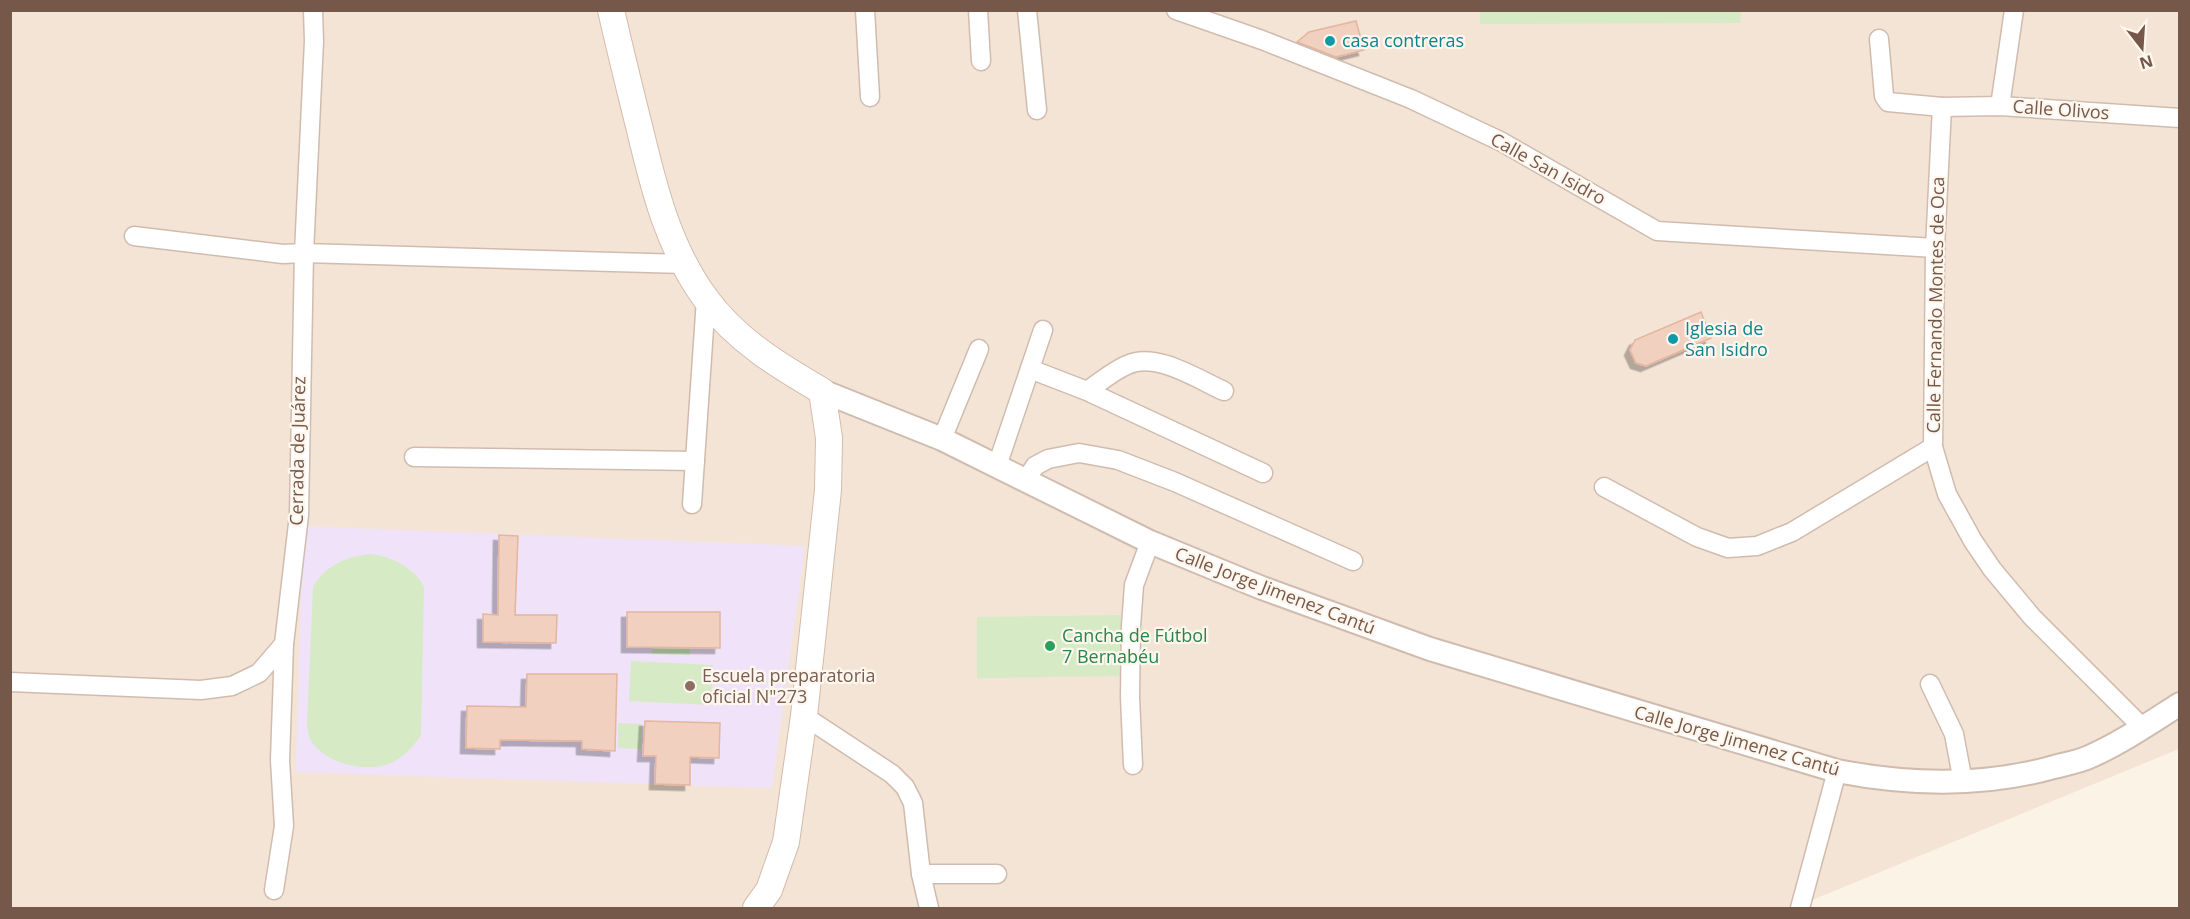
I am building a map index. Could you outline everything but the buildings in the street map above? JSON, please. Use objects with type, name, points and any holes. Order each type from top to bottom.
[{"type":"main road","name":"Calle Jorge Jimenez Cantú","points":[[611,10],[651,175],[669,235],[684,264],[706,299],[766,357],[822,391]]},
{"type":"main road","points":[[756,909],[768,890],[786,842],[804,716],[828,490],[829,438],[822,391]]},
{"type":"street","name":"Cerrada de Juárez","points":[[274,890],[284,826],[280,760],[284,644],[298,515],[304,253],[314,41],[313,10]]},
{"type":"street","points":[[864,10],[870,97]]},
{"type":"street","points":[[978,10],[981,61]]},
{"type":"street","points":[[1027,10],[1037,110]]},
{"type":"street","name":"Calle San Isidro","points":[[1176,10],[1262,40],[1411,99],[1502,142],[1657,231],[1935,248]]},
{"type":"street","points":[[2000,106],[2014,10]]},
{"type":"street","points":[[1879,39],[1884,96],[1888,102],[1942,107]]},
{"type":"street","name":"Calle Olivos","points":[[1942,107],[2000,106],[2180,118]]},
{"type":"street","name":"Calle Fernando Montes de Oca","points":[[1942,107],[1935,248],[1933,447],[1947,494],[1973,541],[1992,569],[2032,617],[2143,728]]},
{"type":"street","points":[[134,236],[283,254],[684,264]]},
{"type":"street","points":[[692,504],[706,299]]},
{"type":"street","points":[[997,466],[1043,330]]},
{"type":"street","points":[[942,439],[979,350]]},
{"type":"street","points":[[1087,391],[1126,365],[1141,360],[1159,362],[1224,391]]},
{"type":"street","points":[[1030,369],[1087,391],[1263,473]]},
{"type":"street","name":"Calle Jorge Jimenez Cantú","points":[[822,391],[942,439],[1150,542],[1262,588],[1430,649],[1837,771],[1915,783],[1963,782],[2022,776],[2088,758],[2143,728],[2180,704]]},
{"type":"street","points":[[1604,487],[1697,537],[1728,548],[1757,546],[1792,532],[1933,447]]},
{"type":"street","points":[[1026,480],[1035,466],[1047,459],[1079,453],[1118,460],[1175,482],[1353,561]]},
{"type":"street","points":[[414,457],[695,461]]},
{"type":"street","points":[[1133,765],[1130,697],[1134,585],[1150,542]]},
{"type":"street","points":[[10,682],[201,690],[232,686],[259,673],[284,644]]},
{"type":"street","points":[[1930,684],[1953,734],[1963,782]]},
{"type":"street","points":[[804,716],[892,774],[905,787],[914,803],[921,874],[929,909]]},
{"type":"street","points":[[1800,909],[1837,771]]},
{"type":"street","points":[[921,874],[997,874]]},
{"type":"shaded area","points":[[10,11],[2179,11],[2179,749],[1793,908],[11,908]]},
{"type":"shaded area","name":"Escuela preparatoria oficial N\"273","points":[[303,526],[805,546],[772,788],[296,772]]},
{"type":"green space","points":[[1480,10],[1741,11],[1740,23],[1480,24]]},
{"type":"green space","points":[[370,554],[386,557],[402,564],[415,574],[424,587],[421,735],[408,751],[395,761],[381,766],[358,767],[335,760],[325,754],[316,747],[308,734],[313,587],[324,573],[337,563],[352,557]]},
{"type":"green space","name":"Cancha de Fútbol 7 Bernabéu","points":[[1122,615],[1123,676],[977,678],[977,617]]},
{"type":"green space","points":[[652,647],[690,648],[690,655],[652,654]]},
{"type":"green space","points":[[631,661],[713,665],[711,705],[629,701]]},
{"type":"green space","points":[[618,723],[642,724],[641,749],[618,748]]},
{"type":"place","name":"casa contreras","points":[[1330,41]]},
{"type":"place","name":"Iglesia de San Isidro","points":[[1673,339]]},
{"type":"place","name":"Cancha de Fútbol 7 Bernabéu","points":[[1050,646]]},
{"type":"place","name":"Escuela preparatoria oficial N\"273","points":[[690,686]]}]
